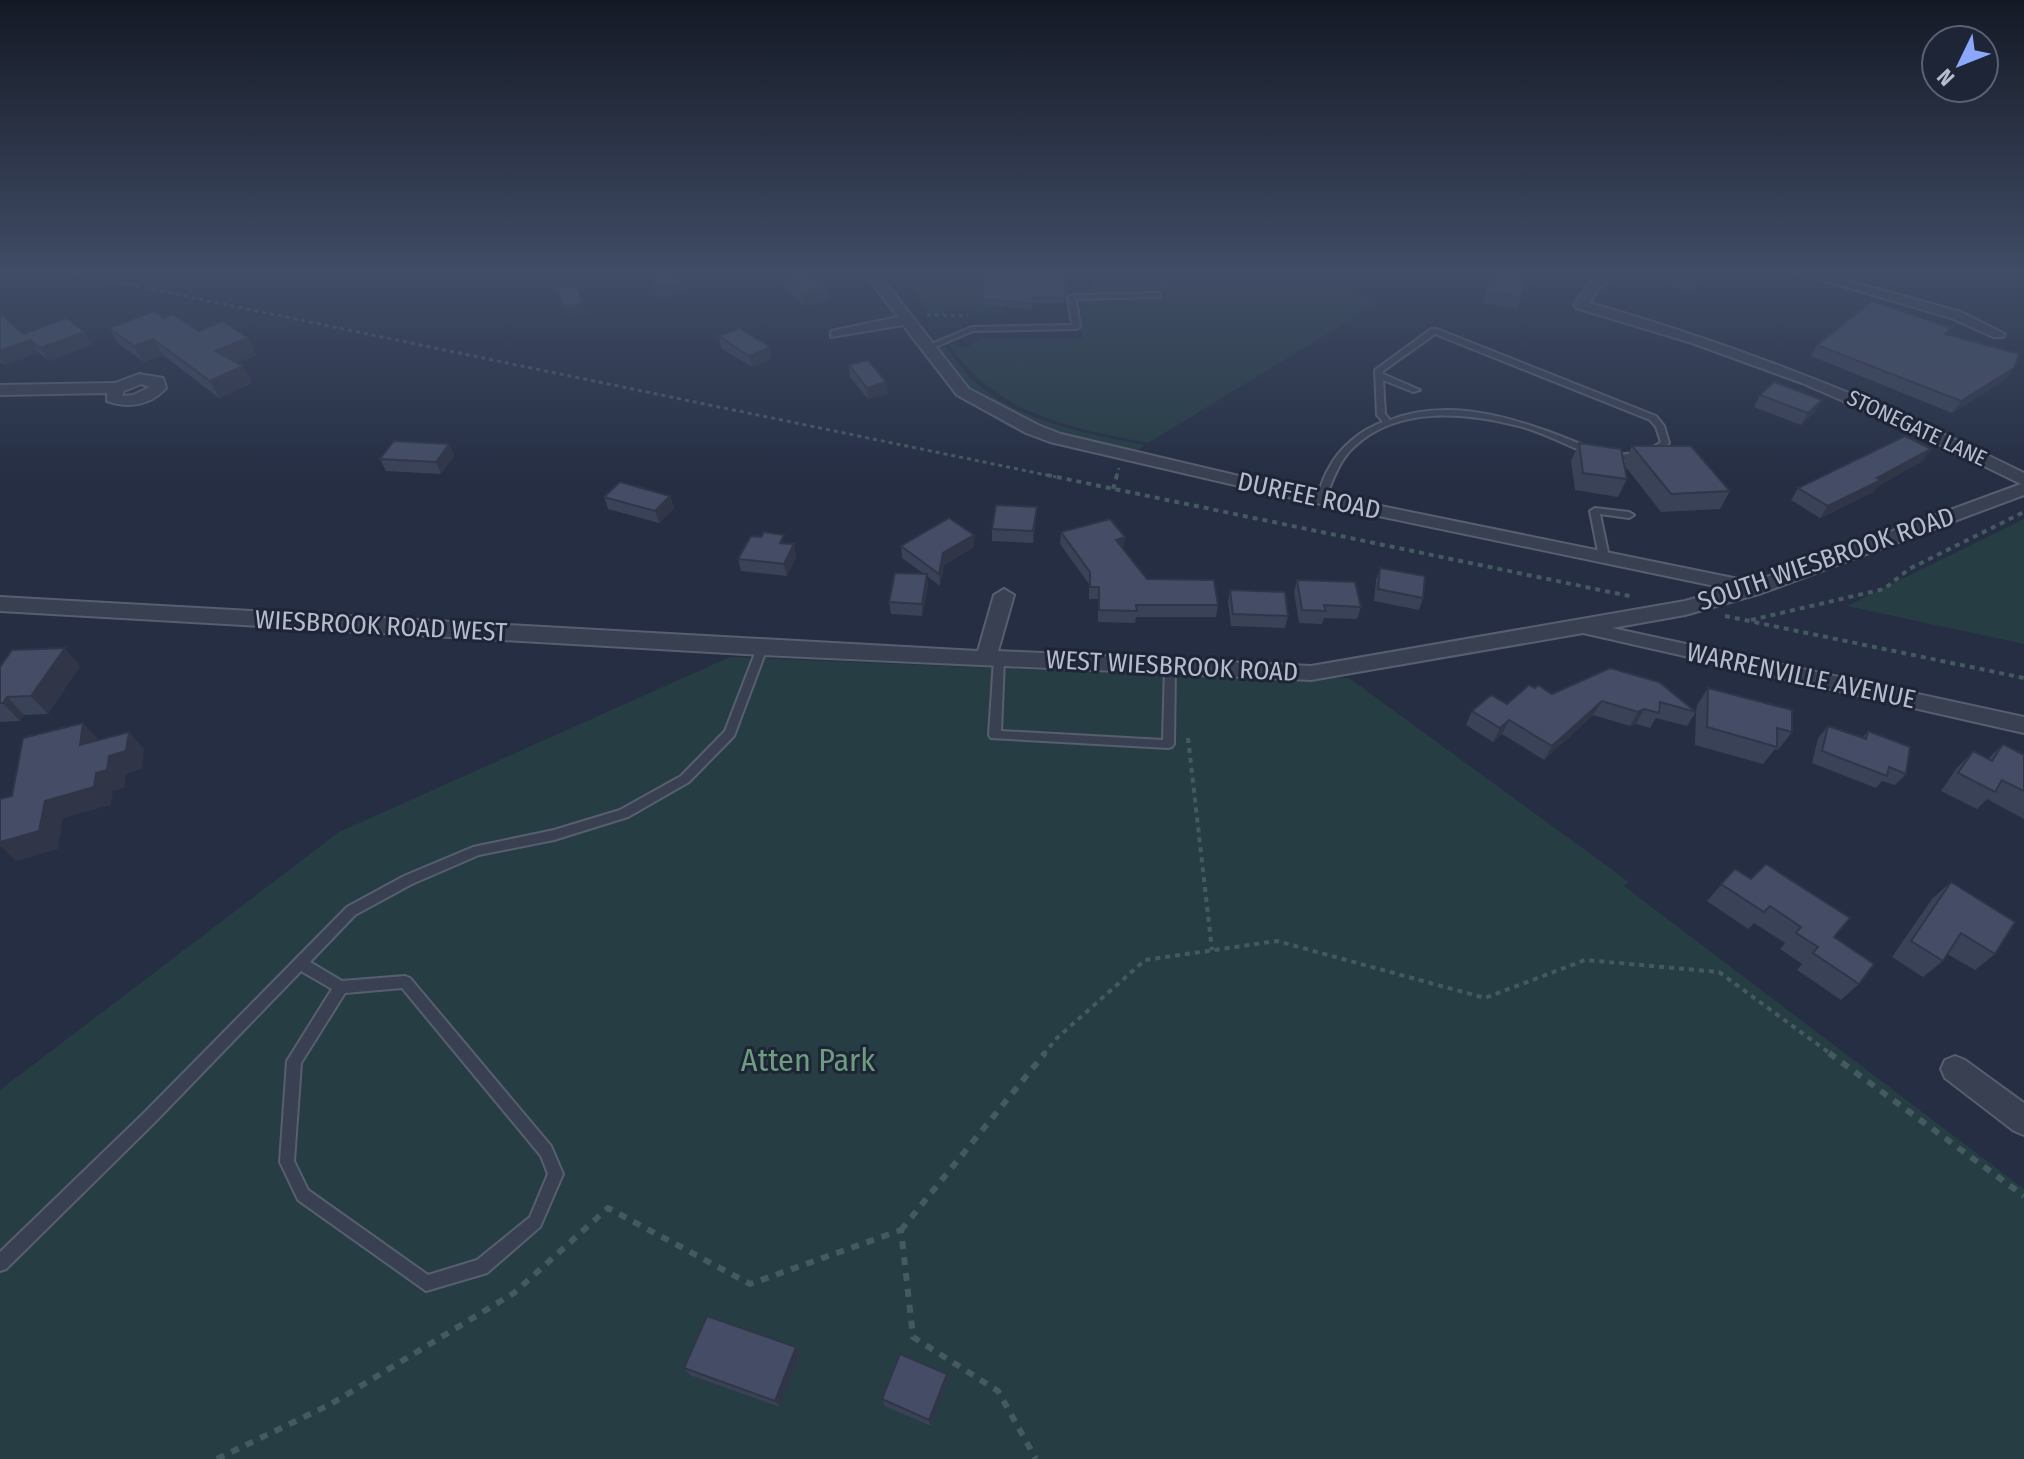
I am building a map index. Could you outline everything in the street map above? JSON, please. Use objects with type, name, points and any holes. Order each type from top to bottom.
[{"type":"street","name":"DURFEE ROAD","points":[[923,341],[963,392],[1032,429],[1105,452],[1755,588]]},
{"type":"street","name":"STONEGATE LANE","points":[[1704,341],[1791,372],[1933,433],[2024,480]]},
{"type":"street","points":[[0,390],[117,388]]},
{"type":"street","name":"SOUTH WIESBROOK ROAD","points":[[1578,627],[1685,608],[1755,588],[2024,489]]},
{"type":"street","points":[[993,658],[1004,595]]},
{"type":"street","name":"WIESBROOK ROAD WEST","points":[[0,604],[762,648]]},
{"type":"street","name":"WEST WIESBROOK ROAD","points":[[762,648],[1311,673],[1578,627]]},
{"type":"street","name":"WARRENVILLE AVENUE","points":[[1578,627],[2024,725]]},
{"type":"street","points":[[1955,1069],[2024,1121]]},
{"type":"lane","points":[[928,347],[942,341]]},
{"type":"lane","points":[[1387,421],[1381,415],[1379,370],[1420,341]]},
{"type":"lane","points":[[1321,499],[1326,480],[1362,434],[1387,421],[1422,414],[1479,416],[1519,424],[1595,453],[1628,459],[1649,454],[1665,443],[1660,426],[1653,418],[1459,341]]},
{"type":"lane","points":[[1379,375],[1416,390]]},
{"type":"lane","points":[[1604,557],[1595,511],[1629,515]]},
{"type":"lane","points":[[0,1263],[161,1106],[351,911],[408,880],[477,850],[554,835],[624,814],[685,779],[730,733],[762,648]]},
{"type":"lane","points":[[993,658],[995,735],[1168,744],[1170,666]]},
{"type":"lane","points":[[300,963],[341,987],[405,982],[546,1151],[556,1174],[535,1222],[481,1267],[426,1283],[303,1195],[287,1162],[294,1061],[341,987]]},
{"type":"path","points":[[402,341],[1638,598]]},
{"type":"path","points":[[1748,621],[1884,589],[1909,569],[2024,512]]},
{"type":"path","points":[[1685,608],[2024,678]]},
{"type":"path","points":[[1187,734],[1212,950]]},
{"type":"path","points":[[217,1459],[331,1404],[514,1293],[608,1208],[750,1284],[901,1230],[1057,1038],[1145,960],[1212,950],[1277,941],[1485,998],[1585,960],[1719,972],[2024,1196]]},
{"type":"path","points":[[901,1230],[913,1337],[998,1391],[1036,1459]]},
{"type":"green space","points":[[976,341],[1315,341],[1148,443],[1063,423],[1011,402],[967,367],[948,343],[966,348]]},
{"type":"green space","points":[[945,346],[977,384],[1013,408],[1056,425],[1145,445],[1134,452],[1113,447],[1049,429],[1008,412],[962,381],[938,351]]},
{"type":"green space","points":[[2024,519],[2024,644],[1847,606]]},
{"type":"green space","name":"Atten Park","points":[[730,657],[1232,678],[1349,678],[1629,882],[1624,886],[2024,1189],[2024,1459],[0,1459],[0,1090],[339,832]]},
{"type":"building","points":[[0,341],[27,341],[0,351]]},
{"type":"building","points":[[31,341],[59,341],[40,348]]},
{"type":"building","points":[[127,341],[147,341],[134,346]]},
{"type":"building","points":[[156,341],[240,341],[215,351],[243,366],[210,381]]},
{"type":"building","points":[[727,341],[760,341],[770,347],[749,356]]},
{"type":"building","points":[[1822,341],[1971,341],[2019,354],[2014,368],[1961,401],[1817,345]]},
{"type":"building","points":[[868,360],[886,382],[867,388],[849,365]]},
{"type":"building","points":[[1774,382],[1822,400],[1808,413],[1760,395]]},
{"type":"building","points":[[1905,436],[1931,449],[1877,478],[1881,480],[1828,506],[1798,488]]},
{"type":"building","points":[[394,441],[449,444],[436,462],[380,459]]},
{"type":"building","points":[[1579,443],[1621,449],[1627,479],[1583,473]]},
{"type":"building","points":[[1632,446],[1691,446],[1730,491],[1671,494]]},
{"type":"building","points":[[620,482],[670,496],[655,511],[604,497]]},
{"type":"building","points":[[996,505],[1037,507],[1033,531],[992,529]]},
{"type":"building","points":[[949,518],[974,535],[943,553],[939,574],[901,546]]},
{"type":"building","points":[[1110,519],[1125,537],[1116,540],[1147,579],[1214,580],[1218,605],[1136,605],[1137,611],[1099,610],[1099,587],[1090,587],[1090,572],[1061,532]]},
{"type":"building","points":[[764,532],[784,535],[780,543],[794,544],[784,564],[738,559],[751,536],[761,537]]},
{"type":"building","points":[[1380,568],[1425,576],[1423,598],[1378,589]]},
{"type":"building","points":[[895,573],[927,574],[922,604],[889,602]]},
{"type":"building","points":[[1297,580],[1355,582],[1361,607],[1324,605],[1326,611],[1302,610]]},
{"type":"building","points":[[1230,590],[1285,592],[1288,616],[1233,614]]},
{"type":"building","points":[[65,648],[31,696],[7,697],[0,703],[0,667],[12,650]]},
{"type":"building","points":[[1610,668],[1659,682],[1696,712],[1660,702],[1659,713],[1644,709],[1638,712],[1602,701],[1552,746],[1509,720],[1500,728],[1472,711],[1491,695],[1507,704],[1529,685],[1535,688],[1538,685],[1552,694]]},
{"type":"building","points":[[1708,688],[1792,710],[1792,732],[1777,728],[1777,747],[1707,727]]},
{"type":"building","points":[[83,723],[80,745],[129,732],[126,751],[109,756],[107,770],[96,773],[94,787],[45,801],[39,831],[0,842],[0,799],[12,796],[23,738]]},
{"type":"building","points":[[1828,726],[1866,739],[1868,731],[1910,747],[1906,774],[1889,767],[1887,776],[1822,751]]},
{"type":"building","points":[[2003,744],[2024,755],[2024,791],[2002,780],[1995,792],[1958,773],[1973,751],[1992,761]]},
{"type":"building","points":[[1766,864],[1850,918],[1834,937],[1874,964],[1859,984],[1813,953],[1818,947],[1796,933],[1801,927],[1770,906],[1764,912],[1721,884],[1735,869],[1751,879]]},
{"type":"building","points":[[1951,882],[2015,922],[1995,954],[1961,933],[1943,961],[1911,941]]},
{"type":"building","points":[[707,1316],[796,1347],[775,1401],[684,1368]]},
{"type":"building","points":[[900,1354],[947,1374],[929,1420],[882,1399]]}]
